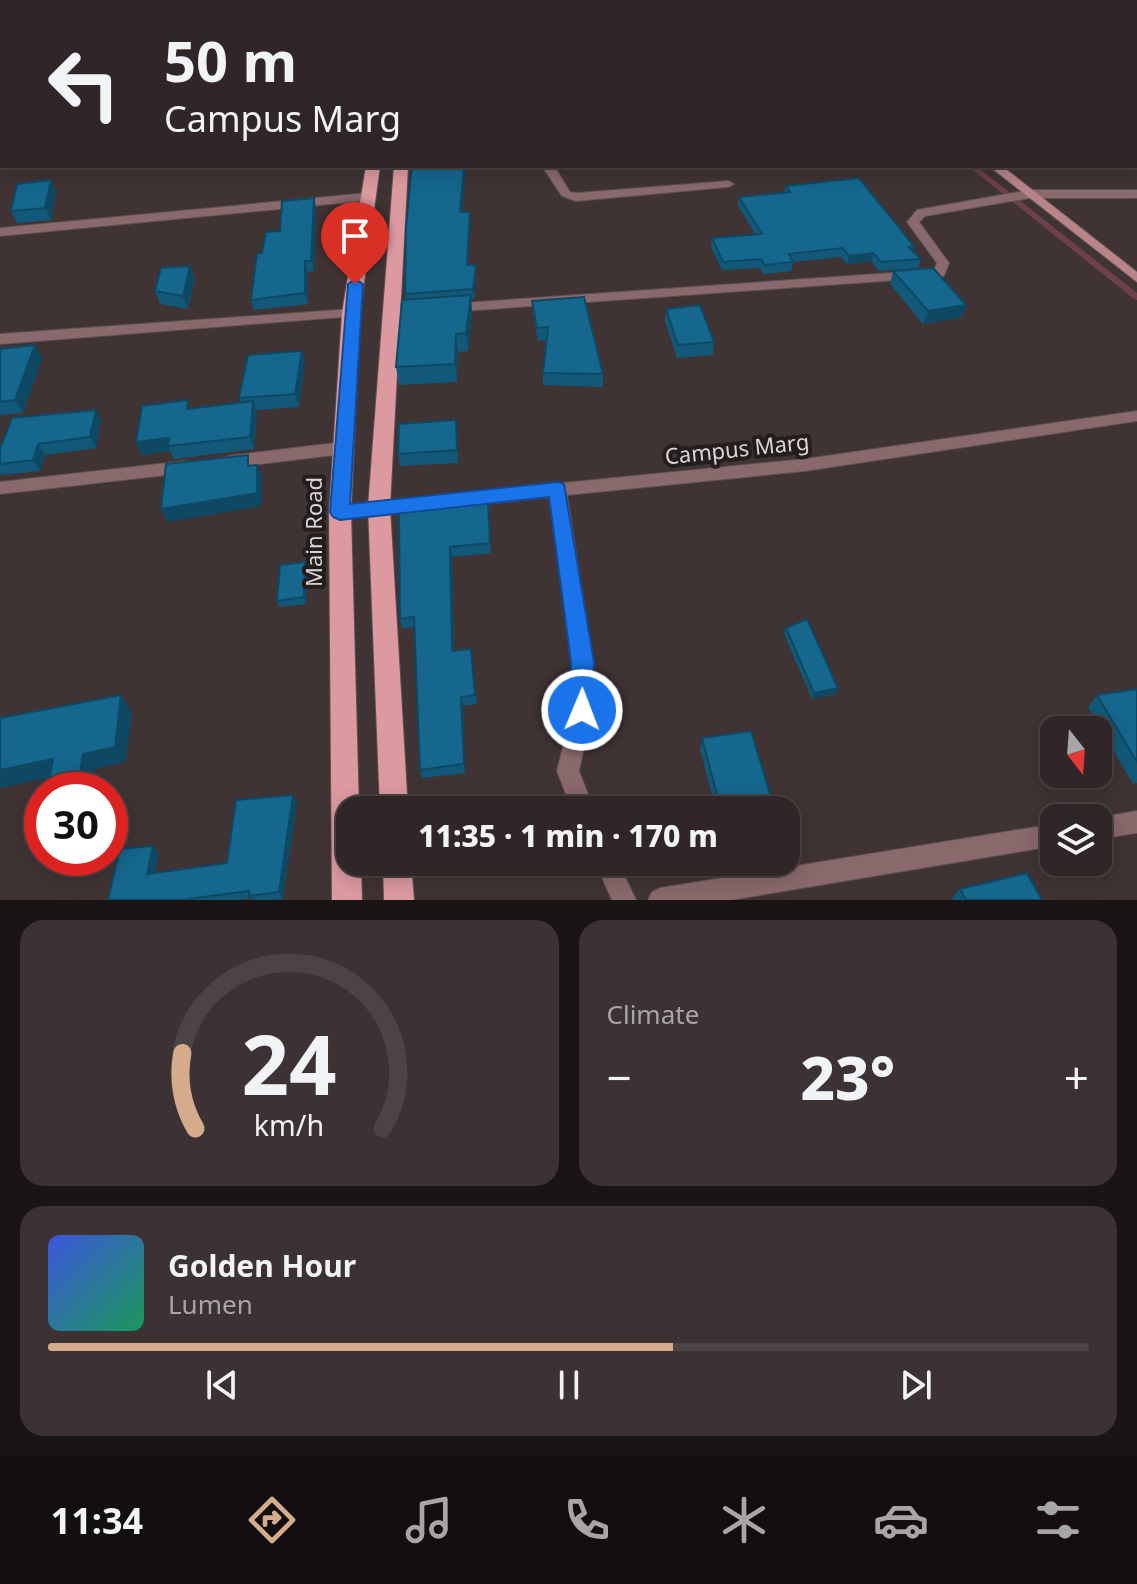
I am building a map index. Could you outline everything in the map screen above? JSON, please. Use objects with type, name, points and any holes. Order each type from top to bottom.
[{"type":"main road","name":"Main Road","points":[[347,900],[340,512],[351,313],[373,168]]},
{"type":"main road","points":[[393,796],[379,507],[400,311],[401,168]]},
{"type":"main road","points":[[398,876],[399,900]]},
{"type":"street","points":[[549,168],[566,194],[576,197],[728,184]]},
{"type":"street","points":[[998,168],[1137,278]]},
{"type":"street","points":[[439,308],[939,273],[943,263],[913,222],[921,213],[1030,194],[1137,194]]},
{"type":"street","points":[[0,232],[368,197]]},
{"type":"street","points":[[0,339],[351,313]]},
{"type":"street","name":"Campus Marg","points":[[340,512],[805,465],[1137,416]]},
{"type":"street","points":[[0,488],[343,448]]},
{"type":"street","points":[[558,489],[583,662],[582,710],[568,771],[578,796]]},
{"type":"street","points":[[1112,826],[1137,822]]},
{"type":"street","points":[[660,900],[1040,837]]},
{"type":"street","points":[[613,876],[624,900]]},
{"type":"building","points":[[412,168],[464,168],[460,212],[470,212],[467,265],[476,265],[473,289],[405,294],[406,227]]},
{"type":"building","points":[[859,178],[921,259],[881,262],[873,253],[849,256],[843,248],[789,254],[793,262],[765,265],[761,259],[723,262],[712,238],[762,234],[739,197],[790,192],[786,186]]},
{"type":"building","points":[[51,180],[45,208],[11,211],[17,184]]},
{"type":"building","points":[[314,198],[311,261],[305,261],[305,293],[251,300],[257,254],[262,253],[266,232],[280,231],[282,201]]},
{"type":"building","points":[[190,266],[183,296],[155,291],[161,268]]},
{"type":"building","points":[[933,268],[966,305],[928,311],[893,271]]},
{"type":"building","points":[[471,295],[466,333],[456,334],[455,364],[396,367],[402,300]]},
{"type":"building","points":[[584,297],[603,374],[543,373],[548,327],[537,328],[532,301]]},
{"type":"building","points":[[700,305],[714,342],[678,345],[666,309]]},
{"type":"building","points":[[35,345],[15,400],[0,402],[0,349]]},
{"type":"building","points":[[302,351],[295,394],[239,398],[248,355]]},
{"type":"building","points":[[188,400],[187,409],[253,401],[250,437],[168,446],[169,438],[136,442],[142,406]]},
{"type":"building","points":[[96,410],[90,437],[38,444],[33,460],[0,464],[0,449],[12,418]]},
{"type":"building","points":[[456,420],[457,450],[398,454],[399,424]]},
{"type":"building","points":[[248,455],[248,466],[257,465],[257,493],[161,509],[166,464]]},
{"type":"building","points":[[488,501],[490,543],[450,547],[452,651],[471,649],[475,695],[461,697],[464,764],[420,770],[414,617],[400,619],[399,511]]},
{"type":"building","points":[[305,562],[304,597],[277,601],[280,565]]},
{"type":"building","points":[[807,619],[838,688],[814,693],[786,628]]},
{"type":"building","points":[[1137,689],[1137,762],[1112,716],[1097,695]]},
{"type":"building","points":[[121,695],[115,747],[83,754],[80,772],[50,772],[53,759],[0,770],[0,718]]},
{"type":"building","points":[[751,731],[771,796],[717,796],[702,738]]},
{"type":"building","points":[[293,795],[279,892],[249,896],[249,891],[181,900],[108,900],[114,876],[128,876],[128,848],[153,846],[147,874],[227,863],[236,800]]},
{"type":"building","points":[[1027,873],[1042,900],[966,900],[960,889]]},
{"type":"waterway","points":[[975,168],[1137,297]]},
{"type":"route","points":[[355,284],[340,512],[558,489],[583,662],[582,710]]}]
